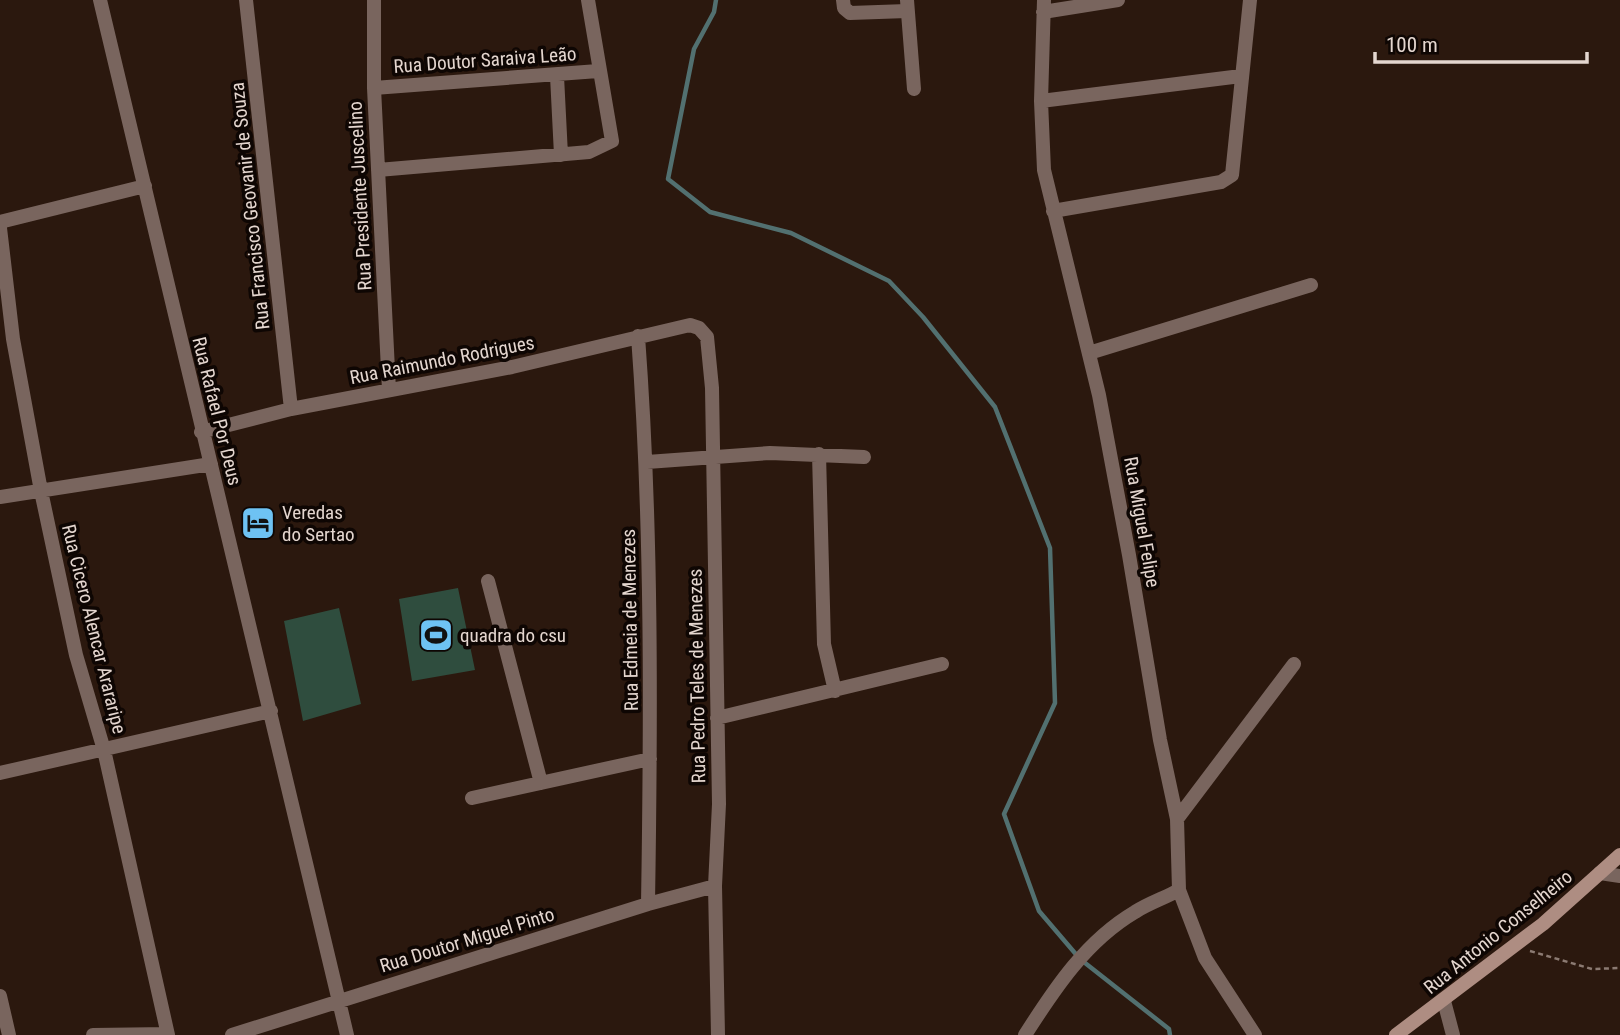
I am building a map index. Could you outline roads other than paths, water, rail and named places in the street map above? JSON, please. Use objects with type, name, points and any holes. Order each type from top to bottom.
[{"type":"street","name":"Rua Rafael Por Deus","points":[[100,0],[347,1035]]},
{"type":"street","name":"Rua Francisco Geovanir de Souza","points":[[246,0],[291,409]]},
{"type":"street","name":"Rua Presidente Juscelino","points":[[374,0],[374,88],[389,390]]},
{"type":"street","points":[[378,170],[561,155],[602,147],[612,141],[587,0]]},
{"type":"street","points":[[843,0],[844,8],[850,13],[907,6],[914,89]]},
{"type":"street","points":[[1043,6],[1118,0]]},
{"type":"street","points":[[1053,211],[1228,178],[1233,170],[1250,0]]},
{"type":"street","name":"Rua Miguel Felipe","points":[[1043,6],[1041,101],[1044,170],[1089,353],[1177,819],[1179,890],[1205,958],[1255,1035]]},
{"type":"street","name":"Rua Doutor Saraiva Leão","points":[[374,88],[598,71]]},
{"type":"street","points":[[557,76],[561,155]]},
{"type":"street","points":[[1041,101],[1241,76]]},
{"type":"street","points":[[0,222],[145,186]]},
{"type":"street","name":"Rua Cicero Alencar Arararipe","points":[[0,228],[13,339],[41,491],[76,655],[104,750],[168,1034]]},
{"type":"street","points":[[1089,353],[1311,285]]},
{"type":"street","name":"Rua Raimundo Rodrigues","points":[[201,432],[291,409],[512,367],[690,325]]},
{"type":"street","name":"Rua Pedro Teles de Menezes","points":[[690,325],[702,330],[708,342],[712,388],[719,804],[715,886],[718,1035]]},
{"type":"street","name":"Rua Edmeia de Menezes","points":[[638,336],[648,462],[648,904]]},
{"type":"street","points":[[819,454],[824,644],[835,691]]},
{"type":"street","points":[[648,462],[712,456],[819,454],[864,457]]},
{"type":"street","points":[[0,496],[211,464]]},
{"type":"street","points":[[488,581],[541,783]]},
{"type":"street","points":[[717,718],[942,664]]},
{"type":"street","points":[[1177,819],[1294,664]]},
{"type":"street","points":[[0,773],[271,710]]},
{"type":"street","points":[[472,798],[650,759]]},
{"type":"street","name":"Rua Antonio Conselheiro","points":[[1396,1035],[1514,945],[1620,855]]},
{"type":"street","points":[[1601,873],[1620,876]]},
{"type":"street","name":"Rua Doutor Miguel Pinto","points":[[232,1035],[648,904],[715,886]]},
{"type":"street","points":[[1025,1035],[1066,972],[1083,955],[1123,920],[1179,890]]},
{"type":"street","points":[[0,996],[9,1035]]},
{"type":"street","points":[[1444,1001],[1453,1035]]},
{"type":"street","points":[[93,1035],[168,1034]]},
{"type":"waterway","points":[[716,0],[714,12],[694,49],[668,179],[710,212],[791,233],[889,281],[923,317],[995,407],[1050,548],[1055,703],[1004,814],[1039,911],[1080,959],[1169,1029],[1170,1035]]},
{"type":"place","name":"Veredas do Sertao","points":[[258,523]]},
{"type":"place","name":"quadra do csu","points":[[436,635]]}]
